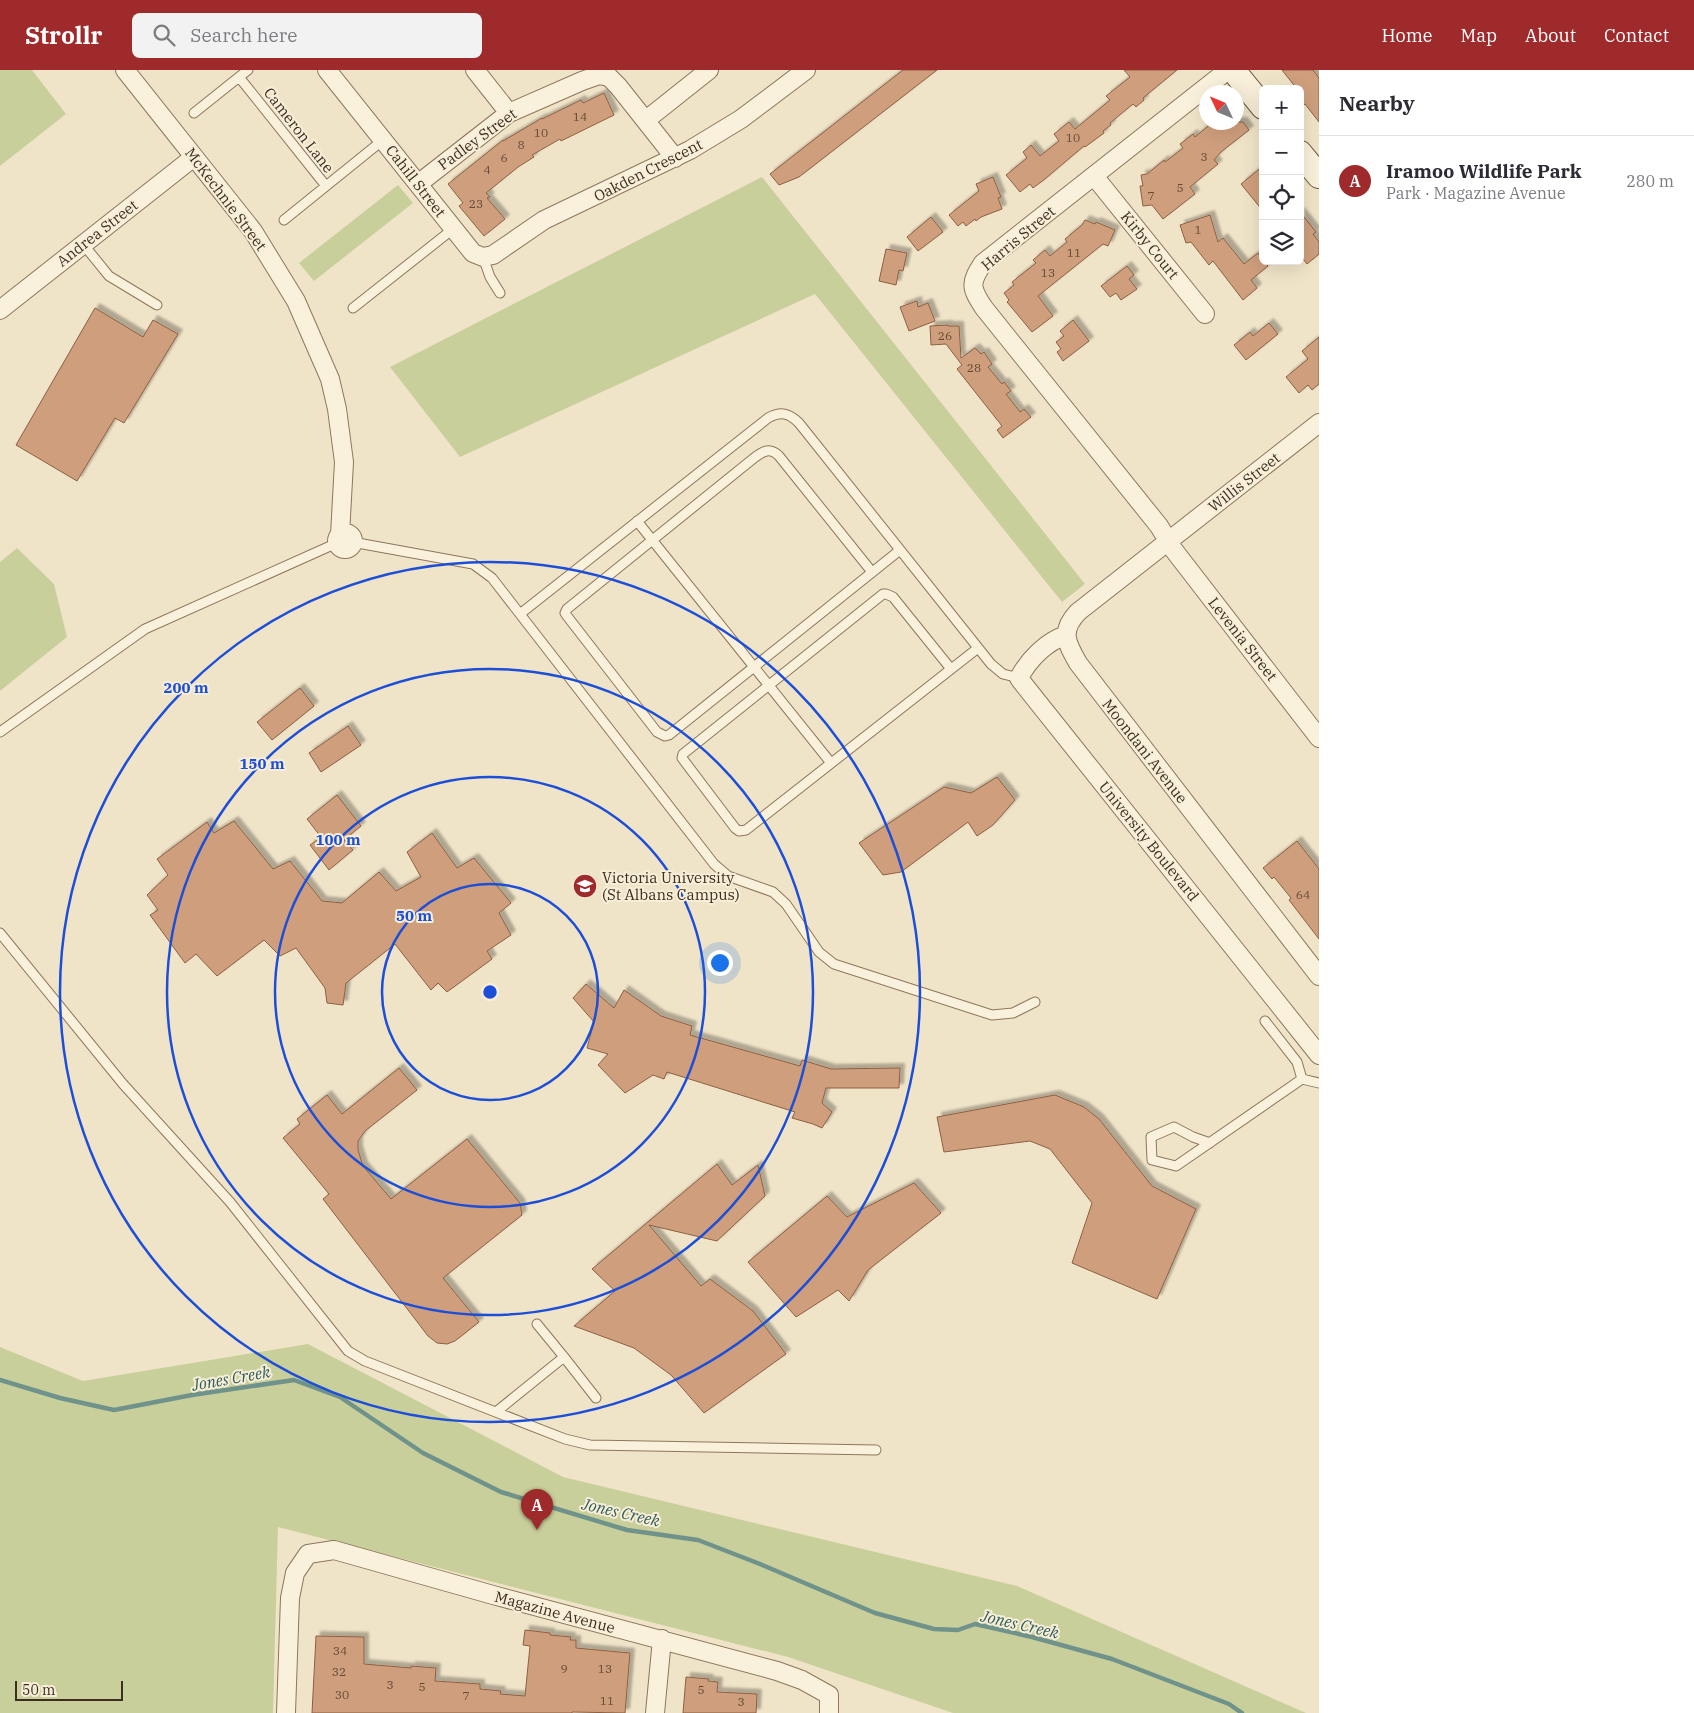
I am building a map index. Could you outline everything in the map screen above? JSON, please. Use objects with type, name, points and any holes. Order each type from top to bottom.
[{"type":"street","name":"McKechnie Street","points":[[125,70],[253,231],[296,301],[330,379],[337,409],[344,462],[341,513],[344,539]]},
{"type":"street","name":"Cahill Street","points":[[327,70],[473,253],[483,257]]},
{"type":"street","points":[[475,70],[509,113]]},
{"type":"street","points":[[646,120],[709,70]]},
{"type":"street","name":"Oakden Crescent","points":[[483,257],[493,255],[544,220],[675,158],[741,119],[806,70]]},
{"type":"street","name":"Harris Street","points":[[1168,540],[1159,526],[984,308],[974,293],[973,282],[983,263],[1228,70]]},
{"type":"street","points":[[1233,70],[1259,102]]},
{"type":"street","name":"Padley Street","points":[[418,184],[509,113],[584,74],[609,77],[646,120],[675,158]]},
{"type":"street","name":"Andrea Street","points":[[0,310],[194,157]]},
{"type":"street","points":[[1304,158],[1319,176]]},
{"type":"street","name":"Kirby Court","points":[[1094,176],[1205,314]]},
{"type":"street","name":"Willis Street","points":[[1168,540],[1319,424]]},
{"type":"street","points":[[1020,678],[1040,650],[1057,638],[1066,635],[1068,626],[1078,612],[1168,540]]},
{"type":"street","name":"Levenia Street","points":[[1168,540],[1316,726]]},
{"type":"street","name":"Moondani Avenue","points":[[1066,635],[1067,642],[1078,663],[1319,976]]},
{"type":"street","name":"University Boulevard","points":[[1020,678],[1319,1055]]},
{"type":"street","name":"Magazine Avenue","points":[[286,1713],[290,1598],[295,1573],[308,1554],[334,1550],[493,1595],[777,1671],[802,1680],[829,1695],[829,1713]]},
{"type":"street","points":[[655,1713],[662,1639]]},
{"type":"lane","points":[[194,113],[248,70]]},
{"type":"lane","name":"Cameron Lane","points":[[239,77],[326,186]]},
{"type":"lane","points":[[284,220],[383,140]]},
{"type":"lane","points":[[353,308],[454,229]]},
{"type":"lane","points":[[83,244],[109,276],[157,305]]},
{"type":"lane","name":"Cahill Street","points":[[483,257],[490,277],[500,293]]},
{"type":"lane","points":[[520,614],[768,418],[776,414],[785,413],[799,423],[998,671],[1007,676],[1020,678]]},
{"type":"lane","points":[[872,572],[778,456],[770,450],[754,458],[567,609],[566,613],[658,732],[665,736],[669,735],[900,550]]},
{"type":"lane","points":[[637,521],[831,763]]},
{"type":"lane","points":[[0,732],[145,629],[344,539],[473,564],[492,578],[714,864],[728,876],[773,892],[786,904],[819,952],[834,964],[992,1015],[1013,1013],[1035,1002]]},
{"type":"lane","points":[[951,669],[893,597],[882,594],[683,754],[682,758],[735,828],[739,831],[746,830],[978,648]]},
{"type":"lane","points":[[0,933],[123,1084],[230,1202],[348,1351],[365,1361],[565,1439],[590,1445],[876,1450]]},
{"type":"lane","points":[[1265,1022],[1297,1062],[1302,1079]]},
{"type":"lane","points":[[1210,1143],[1174,1127],[1151,1137],[1152,1160],[1176,1166],[1210,1143],[1302,1079],[1319,1082]]},
{"type":"lane","points":[[536,1324],[564,1356],[596,1398]]},
{"type":"lane","points":[[496,1412],[564,1356]]},
{"type":"green space","points":[[0,70],[32,70],[66,114],[0,166]]},
{"type":"green space","points":[[762,177],[1085,584],[1062,602],[815,294],[460,457],[390,367]]},
{"type":"green space","points":[[398,185],[413,203],[314,281],[299,263]]},
{"type":"green space","points":[[17,548],[54,584],[67,637],[0,691],[0,562]]},
{"type":"green space","points":[[308,1344],[563,1477],[1017,1586],[1306,1713],[953,1713],[788,1657],[278,1527],[273,1713],[0,1713],[0,1347],[83,1381]]},
{"type":"building","points":[[903,70],[937,70],[799,177],[779,185],[770,174]]},
{"type":"building","points":[[1124,70],[1177,70],[1143,98],[1144,100],[1136,107],[1133,104],[1110,123],[1111,125],[1103,131],[1104,133],[1084,146],[1045,179],[1033,188],[1030,184],[1020,192],[1006,175],[1027,158],[1023,152],[1031,145],[1040,156],[1059,141],[1054,134],[1069,122],[1075,129],[1110,100],[1106,96],[1130,77]]},
{"type":"building","points":[[1282,70],[1313,70],[1319,78],[1319,122],[1304,105],[1304,85],[1294,85]]},
{"type":"building","points":[[604,93],[614,115],[561,141],[560,139],[532,155],[534,157],[518,167],[486,193],[490,197],[487,198],[505,219],[484,236],[459,206],[463,203],[448,184],[503,140],[542,118],[581,100],[583,103]]},
{"type":"building","points":[[1244,123],[1249,130],[1221,152],[1214,160],[1218,164],[1190,187],[1195,194],[1163,219],[1152,205],[1143,206],[1140,186],[1143,186],[1141,175],[1147,174],[1183,148],[1180,144],[1193,134],[1195,137],[1203,130],[1244,130]]},
{"type":"building","points":[[1259,169],[1259,206],[1241,184]]},
{"type":"building","points":[[993,177],[1001,197],[998,198],[1002,209],[981,217],[976,221],[975,219],[966,226],[963,222],[958,226],[949,215],[979,191],[976,184]]},
{"type":"building","points":[[1210,215],[1218,242],[1223,238],[1244,264],[1258,253],[1259,265],[1268,266],[1251,280],[1257,288],[1243,300],[1213,261],[1209,265],[1191,242],[1186,243],[1180,225]]},
{"type":"building","points":[[931,217],[943,232],[918,251],[907,237]]},
{"type":"building","points":[[1304,217],[1316,232],[1313,234],[1319,242],[1319,254],[1307,264],[1304,260]]},
{"type":"building","points":[[1085,220],[1095,224],[1096,222],[1115,230],[1108,246],[1103,244],[1038,296],[1053,316],[1032,332],[1007,302],[1009,300],[1004,293],[1014,285],[1012,282],[1036,263],[1033,260],[1045,250],[1050,256],[1067,242],[1065,239],[1082,225]]},
{"type":"building","points":[[886,249],[907,253],[903,271],[899,270],[896,285],[879,281]]},
{"type":"building","points":[[1127,266],[1134,275],[1129,279],[1137,289],[1121,300],[1116,293],[1110,297],[1101,286]]},
{"type":"building","points":[[917,301],[918,307],[928,303],[935,321],[909,331],[900,307]]},
{"type":"building","points":[[95,308],[143,337],[153,320],[178,334],[124,423],[115,418],[77,481],[16,445]]},
{"type":"building","points":[[1073,320],[1089,341],[1063,361],[1057,352],[1061,349],[1056,342],[1064,336],[1060,331]]},
{"type":"building","points":[[1269,323],[1278,334],[1246,360],[1234,345],[1250,332],[1253,336]]},
{"type":"building","points":[[930,326],[959,326],[961,358],[975,348],[981,354],[984,352],[992,364],[988,367],[1002,384],[1004,382],[1011,391],[1006,394],[1020,412],[1024,409],[1031,417],[1003,438],[997,430],[1002,426],[957,369],[962,365],[946,344],[931,345]]},
{"type":"building","points":[[1319,337],[1319,384],[1312,390],[1308,385],[1299,393],[1286,377],[1308,359],[1302,351]]},
{"type":"building","points":[[300,688],[314,706],[272,740],[257,722]]},
{"type":"building","points":[[348,726],[361,745],[321,772],[309,753]]},
{"type":"building","points":[[997,777],[1015,800],[993,825],[977,836],[968,822],[901,872],[883,875],[859,843],[944,787],[971,793]]},
{"type":"building","points":[[337,795],[361,826],[344,840],[353,850],[329,870],[310,845],[321,837],[307,819]]},
{"type":"building","points":[[234,821],[273,869],[290,861],[322,901],[342,903],[379,872],[396,891],[421,877],[407,852],[432,833],[457,868],[474,858],[511,903],[499,913],[511,935],[487,951],[492,959],[447,992],[438,983],[431,990],[395,944],[346,983],[343,1005],[327,1003],[325,988],[296,948],[280,956],[264,940],[217,976],[196,954],[185,963],[150,915],[158,910],[147,895],[168,875],[157,859],[207,822],[214,833]]},
{"type":"building","points":[[1297,841],[1319,869],[1319,939],[1289,900],[1291,898],[1274,877],[1272,879],[1263,868]]},
{"type":"building","points":[[586,984],[614,1008],[624,990],[661,1016],[692,1026],[690,1035],[800,1066],[802,1060],[831,1069],[900,1068],[899,1088],[826,1088],[822,1103],[832,1112],[822,1128],[792,1118],[795,1112],[667,1072],[664,1079],[653,1075],[625,1093],[598,1065],[608,1054],[587,1048],[594,1022],[573,998]]},
{"type":"building","points":[[399,1068],[417,1090],[365,1131],[358,1141],[358,1150],[363,1166],[391,1199],[467,1139],[520,1203],[522,1215],[443,1278],[479,1322],[455,1341],[447,1344],[437,1343],[428,1336],[323,1199],[329,1194],[283,1138],[300,1124],[297,1119],[327,1095],[342,1114]]},
{"type":"building","points":[[1055,1095],[1084,1107],[1099,1119],[1152,1186],[1196,1209],[1157,1299],[1072,1263],[1092,1203],[1050,1149],[1030,1141],[944,1152],[937,1117]]},
{"type":"building","points":[[717,1164],[732,1185],[758,1165],[765,1196],[717,1241],[649,1225],[701,1286],[710,1279],[753,1311],[786,1354],[704,1413],[671,1375],[634,1348],[574,1326],[615,1291],[592,1269]]},
{"type":"building","points":[[914,1183],[941,1213],[868,1270],[849,1301],[838,1290],[796,1317],[748,1262],[827,1196],[847,1217]]},
{"type":"building","points":[[525,1630],[571,1637],[570,1640],[576,1640],[576,1648],[630,1653],[625,1713],[312,1713],[316,1636],[364,1637],[364,1664],[436,1668],[435,1681],[480,1684],[480,1689],[501,1691],[500,1694],[525,1696],[530,1646],[523,1645]]},
{"type":"building","points":[[686,1677],[709,1679],[708,1681],[718,1682],[717,1692],[757,1694],[756,1713],[683,1713]]},
{"type":"waterway","name":"Jones Creek","points":[[0,1380],[60,1398],[114,1410],[192,1395],[294,1380],[340,1397],[423,1453],[501,1492],[627,1530],[698,1540],[875,1613],[934,1629],[958,1630],[975,1624],[1032,1637],[1112,1659],[1229,1704],[1242,1713]]},
{"type":"place","name":"Victoria University (St Albans Campus)","points":[[585,886]]},
{"type":"place","name":"Iramoo Wildlife Park","points":[[537,1530]]}]
